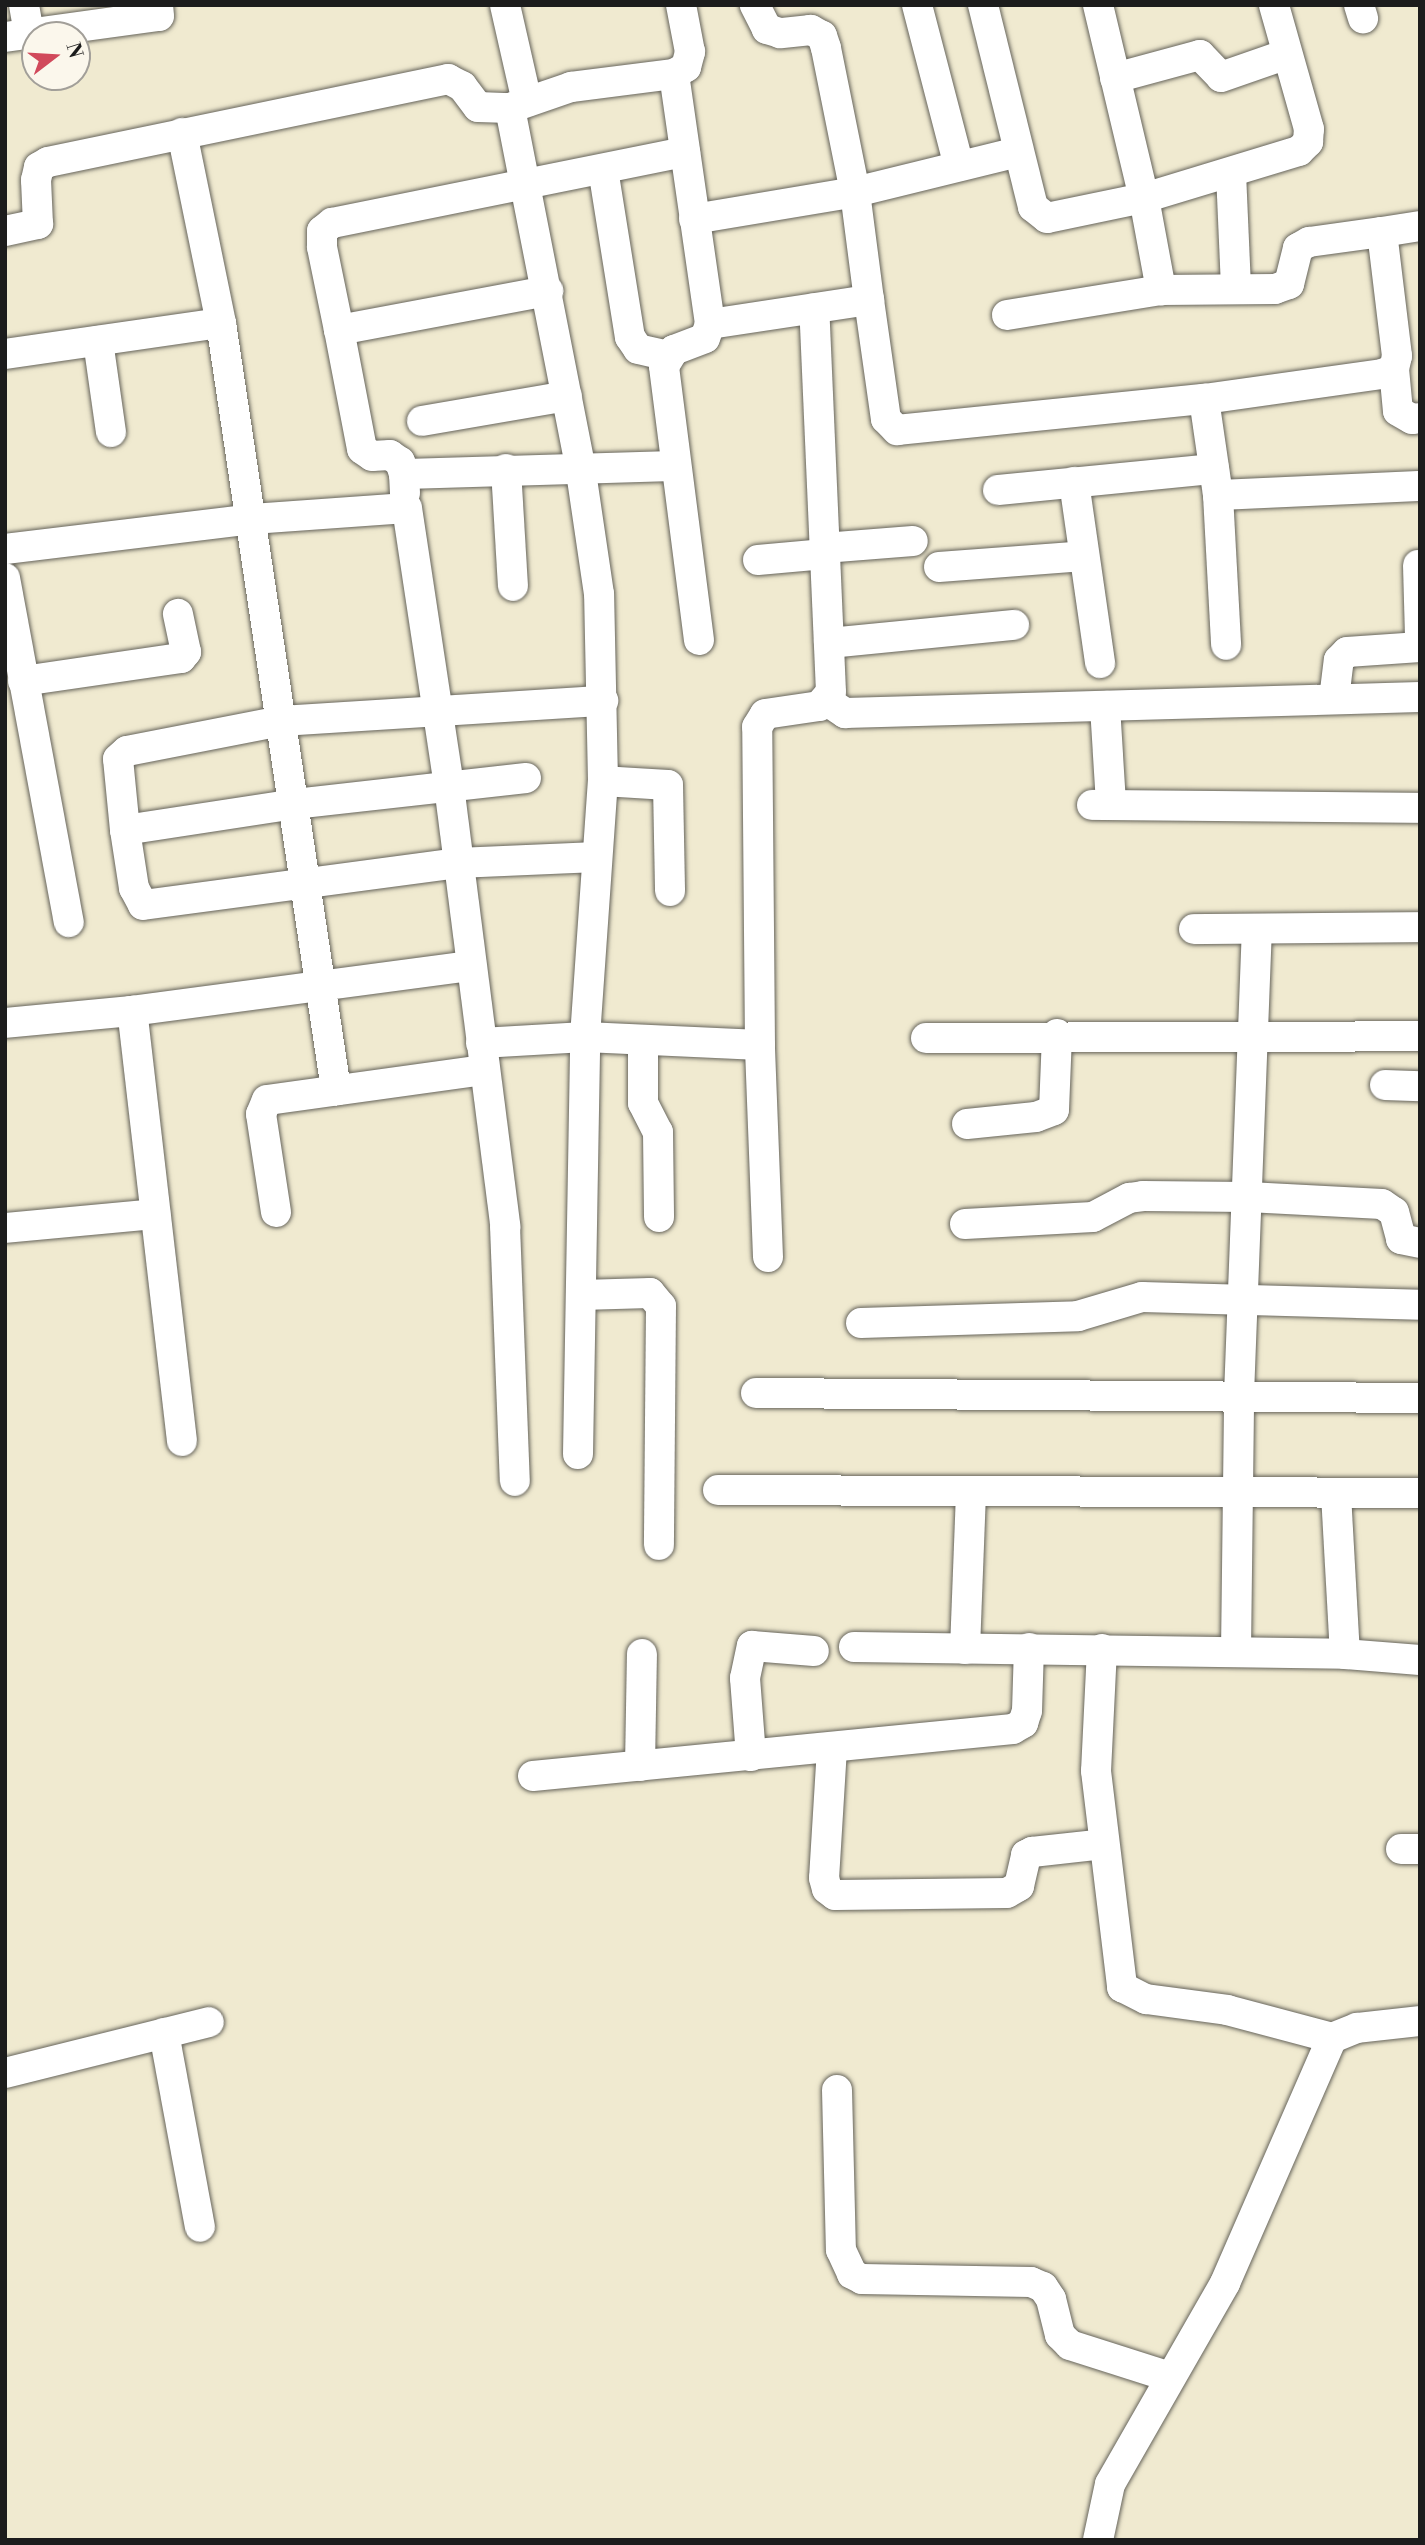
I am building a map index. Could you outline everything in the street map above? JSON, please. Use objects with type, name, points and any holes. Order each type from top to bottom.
[{"type":"street","points":[[19,25],[159,16],[158,5]]},
{"type":"street","points":[[505,5],[526,184],[580,466],[599,594],[603,781],[585,1037],[578,1454]]},
{"type":"street","points":[[5,231],[38,224],[36,180],[39,167],[48,162],[448,79],[461,86],[478,107],[518,105],[616,78],[674,74],[686,67],[690,52],[681,5]]},
{"type":"street","points":[[755,5],[767,29],[780,33],[811,30],[821,36],[855,192],[885,411],[891,428],[1204,398],[1382,374],[1394,369]]},
{"type":"street","points":[[917,5],[959,166]]},
{"type":"street","points":[[983,5],[1033,207],[1047,218],[1144,198],[1231,173],[1299,150],[1308,142],[1309,129],[1273,5]]},
{"type":"street","points":[[1098,5],[1144,198],[1161,290]]},
{"type":"street","points":[[1115,78],[1200,55],[1221,77],[1287,54]]},
{"type":"street","points":[[603,169],[630,337],[638,349],[668,356],[705,338],[710,324],[674,74]]},
{"type":"street","points":[[181,133],[221,323],[252,519],[265,639],[295,804],[336,1090]]},
{"type":"street","points":[[515,1481],[509,1288],[449,786],[404,474],[400,462],[390,455],[372,456],[362,449],[322,247],[322,231],[332,223],[685,152]]},
{"type":"street","points":[[694,219],[855,192],[1018,152]]},
{"type":"street","points":[[1231,173],[1236,287]]},
{"type":"street","points":[[1007,315],[1161,290],[1236,287],[1275,289],[1289,284],[1298,248],[1309,242],[1420,226]]},
{"type":"street","points":[[1382,232],[1397,356],[1394,369],[1398,411],[1412,419],[1420,418]]},
{"type":"street","points":[[339,330],[548,291]]},
{"type":"street","points":[[710,324],[869,300]]},
{"type":"street","points":[[814,308],[831,692],[827,701]]},
{"type":"street","points":[[5,354],[221,323]]},
{"type":"street","points":[[98,341],[111,432]]},
{"type":"street","points":[[668,356],[664,366],[699,640]]},
{"type":"street","points":[[422,421],[567,396]]},
{"type":"street","points":[[1204,398],[1216,482],[1226,645]]},
{"type":"street","points":[[404,474],[580,466],[675,466]]},
{"type":"street","points":[[506,469],[513,586]]},
{"type":"street","points":[[1073,482],[1100,663]]},
{"type":"street","points":[[998,490],[1073,482],[1420,486]]},
{"type":"street","points":[[5,549],[252,519],[407,508]]},
{"type":"street","points":[[758,560],[913,541]]},
{"type":"street","points":[[939,567],[1084,556]]},
{"type":"street","points":[[1418,565],[1420,638]]},
{"type":"street","points":[[5,578],[69,922]]},
{"type":"street","points":[[23,681],[181,658],[186,652],[178,614]]},
{"type":"street","points":[[829,643],[1014,625]]},
{"type":"street","points":[[1334,699],[1339,660],[1347,652],[1420,647]]},
{"type":"street","points":[[768,1257],[760,1045],[757,727],[765,714],[827,701],[845,713],[1420,697]]},
{"type":"street","points":[[597,857],[457,863],[143,905],[134,888],[125,830],[120,754],[281,721],[438,714],[603,701]]},
{"type":"street","points":[[1105,705],[1102,805],[1420,808]]},
{"type":"street","points":[[125,830],[295,804],[526,778]]},
{"type":"street","points":[[603,781],[668,785],[671,793],[670,891]]},
{"type":"street","points":[[1194,929],[1420,927]]},
{"type":"street","points":[[1236,1652],[1241,1496],[1238,1395],[1245,1296],[1257,929]]},
{"type":"street","points":[[5,1023],[321,988],[471,966]]},
{"type":"street","points":[[132,1011],[182,1441]]},
{"type":"street","points":[[967,1124],[1036,1117],[1054,1110],[1057,1034]]},
{"type":"street","points":[[926,1038],[1057,1034],[1420,1036]]},
{"type":"street","points":[[276,1212],[261,1106],[275,1096],[336,1090],[585,1037],[760,1045]]},
{"type":"street","points":[[643,1040],[643,1103],[658,1132],[659,1217]]},
{"type":"street","points":[[1385,1085],[1420,1086]]},
{"type":"street","points":[[965,1224],[1093,1217],[1129,1198],[1143,1196],[1248,1197],[1382,1204],[1394,1212],[1401,1239],[1420,1243]]},
{"type":"street","points":[[5,1228],[155,1214]]},
{"type":"street","points":[[581,1295],[650,1293],[661,1306],[659,1545]]},
{"type":"street","points":[[861,1323],[1078,1316],[1142,1297],[1245,1296],[1420,1305]]},
{"type":"street","points":[[756,1392],[1420,1398]]},
{"type":"street","points":[[718,1490],[1241,1496],[1420,1493]]},
{"type":"street","points":[[965,1649],[971,1494]]},
{"type":"street","points":[[1336,1494],[1345,1654]]},
{"type":"street","points":[[751,1756],[745,1678],[752,1646],[814,1651]]},
{"type":"street","points":[[854,1647],[1345,1654],[1420,1660]]},
{"type":"street","points":[[533,1776],[1013,1729],[1023,1723],[1027,1711],[1028,1648]]},
{"type":"street","points":[[1102,1649],[1096,1770],[1122,1987],[1146,1999],[1227,2010],[1332,2038],[1357,2028],[1420,2021]]},
{"type":"street","points":[[640,1766],[642,1654]]},
{"type":"street","points":[[832,1748],[824,1878],[827,1889],[835,1895],[1007,1892],[1019,1886],[1026,1856],[1032,1852],[1104,1844]]},
{"type":"street","points":[[5,2073],[209,2022]]},
{"type":"street","points":[[164,2033],[200,2227]]},
{"type":"street","points":[[1106,2539],[1110,2484],[1225,2283],[1332,2038]]},
{"type":"street","points":[[837,2090],[841,2250],[852,2274],[862,2279],[1031,2282],[1043,2287],[1051,2299],[1060,2335],[1070,2345],[1170,2377]]}]
